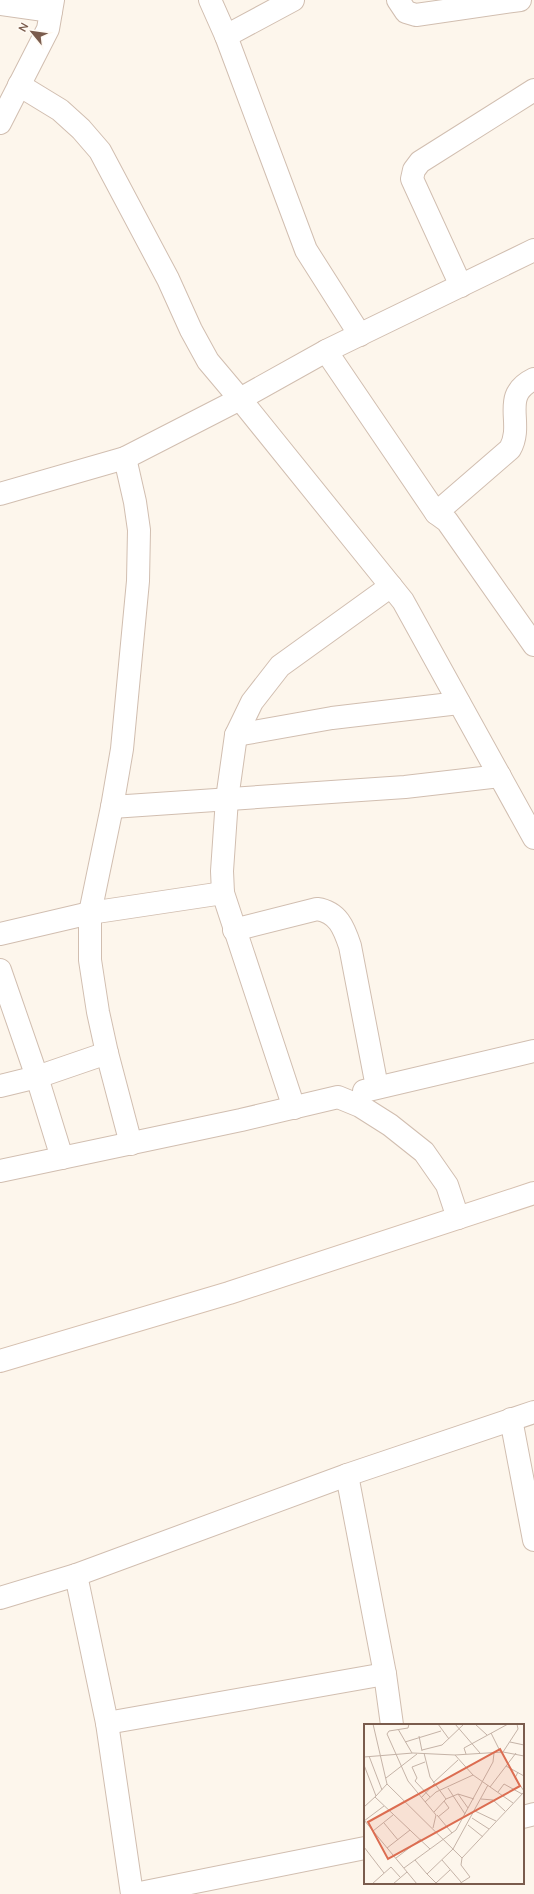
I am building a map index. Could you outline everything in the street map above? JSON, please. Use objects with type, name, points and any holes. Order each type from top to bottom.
[{"type":"street","points":[[210,0],[226,36],[306,250],[360,335]]},
{"type":"street","points":[[226,36],[293,0]]},
{"type":"street","points":[[398,0],[406,12],[416,15],[520,0]]},
{"type":"street","points":[[0,4],[52,6],[48,29],[0,123]]},
{"type":"street","points":[[19,85],[60,110],[81,129],[100,151],[168,279],[191,330],[208,361],[403,601],[534,838]]},
{"type":"street","points":[[462,286],[412,179],[414,170],[420,162],[534,90]]},
{"type":"street","points":[[0,494],[125,458],[240,399],[326,351],[534,250]]},
{"type":"street","points":[[326,351],[436,513],[447,521],[534,645]]},
{"type":"street","points":[[436,513],[510,449],[515,437],[513,400],[524,384],[534,379]]},
{"type":"street","points":[[125,458],[135,502],[139,530],[138,581],[122,749],[112,807],[90,913],[90,960],[98,1012],[107,1053],[131,1144]]},
{"type":"street","points":[[294,1108],[223,893],[222,871],[226,799],[236,735],[252,702],[280,666],[391,586]]},
{"type":"street","points":[[236,735],[332,718],[459,703]]},
{"type":"street","points":[[112,807],[405,787],[500,776]]},
{"type":"street","points":[[0,934],[90,913],[223,893]]},
{"type":"street","points":[[234,930],[317,909],[330,913],[337,918],[344,930],[350,946],[377,1087]]},
{"type":"street","points":[[0,970],[37,1077],[62,1158]]},
{"type":"street","points":[[0,1171],[294,1108],[377,1087],[534,1051]]},
{"type":"street","points":[[0,1086],[37,1077],[107,1053]]},
{"type":"street","points":[[338,1097],[360,1106],[390,1126],[424,1152],[447,1185],[458,1218]]},
{"type":"street","points":[[0,1361],[229,1293],[534,1193]]},
{"type":"street","points":[[0,1598],[76,1575],[347,1475],[534,1412]]},
{"type":"street","points":[[511,1419],[534,1540]]},
{"type":"street","points":[[347,1475],[385,1674],[392,1724]]},
{"type":"street","points":[[76,1575],[107,1723],[134,1894],[364,1848]]},
{"type":"street","points":[[107,1723],[385,1674]]},
{"type":"street","points":[[524,1817],[534,1814]]}]
